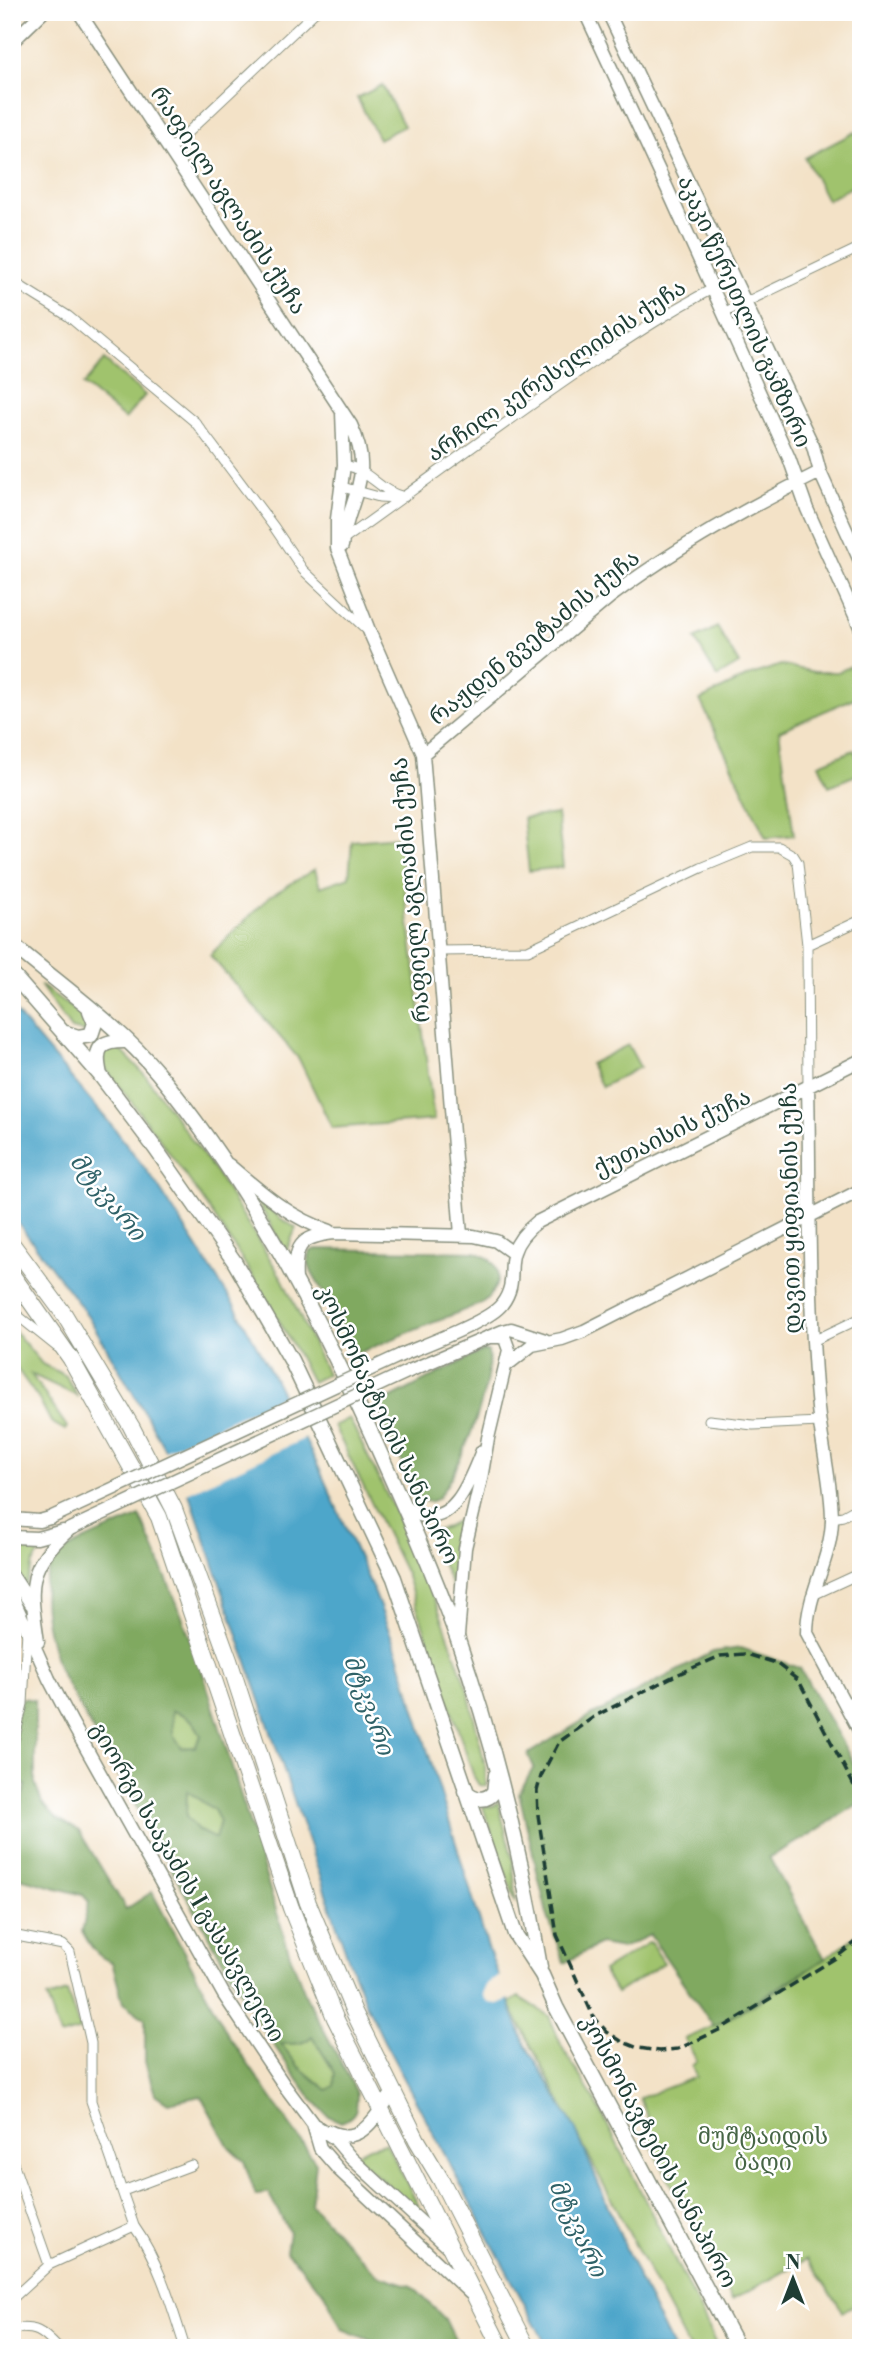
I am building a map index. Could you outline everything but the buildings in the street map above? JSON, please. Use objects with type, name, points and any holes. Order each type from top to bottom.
[{"type":"highway","points":[[12,1244],[64,1314],[131,1426],[174,1509],[225,1648],[308,1902],[354,2012],[417,2140],[441,2180],[527,2348]]},
{"type":"highway","points":[[12,1275],[71,1359],[159,1517],[291,1908],[335,2018],[501,2348]]},
{"type":"highway","points":[[455,2253],[506,2308]]},
{"type":"main road","points":[[12,42],[43,12]]},
{"type":"main road","name":"რაფიელ აგლაძის ქუჩა","points":[[79,12],[351,425],[360,447],[362,469],[340,557]]},
{"type":"main road","name":"აკაკი წერეთლის გამზირი","points":[[585,12],[799,482],[807,509],[861,629]]},
{"type":"main road","name":"აკაკი წერეთლის გამზირი","points":[[608,12],[813,446],[820,472],[861,563]]},
{"type":"main road","name":"რაფიელ აგლაძის ქუჩა","points":[[342,412],[344,465],[336,536],[340,557],[423,754],[461,1235]]},
{"type":"main road","name":"რაჟდენ გვეტაძის ქუჩა","points":[[423,754],[639,575],[752,505],[820,472]]},
{"type":"main road","name":"კოსმონავტების სანაპირო","points":[[12,944],[128,1041],[158,1073],[222,1159],[296,1280],[331,1346],[404,1507],[458,1640],[496,1771],[534,1927],[542,1975]]},
{"type":"main road","name":"კოსმონავტების სანაპირო","points":[[12,974],[100,1075],[155,1148],[234,1261],[291,1360],[394,1578],[464,1791],[515,1934],[542,1975],[556,2007],[738,2348]]},
{"type":"main road","points":[[64,1032],[78,1037],[91,1035],[95,1023],[89,1008]]},
{"type":"main road","points":[[100,1075],[97,1061],[99,1049],[107,1042],[128,1041]]},
{"type":"main road","name":"ქუთაისის ქუჩა","points":[[513,1253],[521,1238],[537,1222],[861,1060]]},
{"type":"main road","name":"დავით ყიფიანის ქუჩა","points":[[808,1087],[813,1341],[832,1518],[829,1549],[811,1596],[807,1633],[861,1734]]},
{"type":"main road","points":[[222,1159],[286,1212],[334,1233]]},
{"type":"main road","points":[[508,1364],[532,1345],[584,1331],[861,1190]]},
{"type":"main road","points":[[12,1519],[39,1521],[50,1518],[495,1311],[507,1297],[512,1282],[513,1253],[496,1241],[461,1235],[315,1235],[306,1239],[295,1259],[296,1280]]},
{"type":"main road","name":"გიორგი სააკაძის I გასასვლელი","points":[[39,1653],[33,1608],[34,1572],[58,1536],[409,1371],[488,1337],[511,1329],[547,1341]]},
{"type":"main road","points":[[458,1640],[462,1567],[488,1438],[508,1364],[509,1350],[505,1339],[488,1337]]},
{"type":"main road","points":[[404,1507],[418,1515],[432,1517],[454,1504],[461,1495],[488,1438]]},
{"type":"main road","points":[[12,1537],[58,1536]]},
{"type":"main road","name":"გიორგი სააკაძის I გასასვლელი","points":[[12,1575],[26,1593],[33,1608]]},
{"type":"main road","name":"გიორგი სააკაძის I გასასვლელი","points":[[12,1596],[72,1723],[224,1995],[284,2085],[313,2124],[334,2138],[351,2158],[455,2253]]},
{"type":"main road","points":[[464,1791],[476,1798],[491,1796],[494,1792],[496,1771]]},
{"type":"main road","points":[[313,2124],[337,2136],[351,2137],[362,2132],[394,2091]]},
{"type":"main road","name":"გიორგი სააკაძის I გასასვლელი","points":[[313,2124],[320,2148],[339,2170],[480,2302]]},
{"type":"street","points":[[170,149],[315,12]]},
{"type":"street","points":[[723,313],[861,247]]},
{"type":"street","name":"არჩილ კერესელიძის ქუჩა","points":[[342,541],[548,393],[660,318],[732,279]]},
{"type":"street","points":[[12,281],[68,316],[195,422],[303,570],[370,633]]},
{"type":"street","points":[[344,465],[362,469],[386,491],[404,497]]},
{"type":"street","points":[[342,487],[391,499],[404,497]]},
{"type":"street","name":"დავით ყიფიანის ქუჩა","points":[[438,951],[514,952],[537,947],[701,868],[756,846],[779,847],[793,855],[798,863],[807,944],[808,1087]]},
{"type":"street","points":[[807,944],[861,920]]},
{"type":"street","points":[[12,1311],[71,1359]]},
{"type":"street","points":[[813,1341],[861,1318]]},
{"type":"street","points":[[709,1420],[753,1425],[820,1422]]},
{"type":"street","points":[[832,1518],[843,1516],[861,1506]]},
{"type":"street","points":[[811,1596],[861,1573]]},
{"type":"street","points":[[12,1749],[23,1704],[27,1628]]},
{"type":"street","points":[[845,1704],[861,1697]]},
{"type":"street","points":[[12,1935],[64,1945],[70,1952],[91,2043],[91,2101],[134,2226],[145,2241],[185,2348]]},
{"type":"street","points":[[12,2160],[49,2265]]},
{"type":"street","points":[[123,2191],[192,2165]]},
{"type":"street","points":[[12,2299],[49,2265],[134,2226]]},
{"type":"street","points":[[12,2329],[30,2327],[45,2334],[58,2348]]},
{"type":"green space","points":[[382,85],[404,126],[379,139],[357,98]]},
{"type":"green space","points":[[855,132],[861,142],[861,182],[827,200],[805,158]]},
{"type":"green space","points":[[104,360],[145,395],[125,419],[83,385]]},
{"type":"green space","points":[[717,627],[739,664],[717,677],[695,639]]},
{"type":"green space","points":[[860,662],[861,695],[779,731],[794,835],[766,838],[700,700],[748,676],[781,665],[814,672],[838,672]]},
{"type":"green space","points":[[854,750],[861,773],[829,786],[819,764]]},
{"type":"green space","points":[[557,814],[563,867],[529,871],[523,818]]},
{"type":"green space","points":[[398,837],[434,1120],[332,1128],[299,1059],[210,955],[269,897],[315,869],[320,887],[349,877],[352,841]]},
{"type":"green space","points":[[40,985],[86,1018],[87,1028],[84,1032],[71,1029]]},
{"type":"green space","points":[[628,1045],[640,1067],[602,1087],[590,1064]]},
{"type":"green space","points":[[113,1048],[122,1051],[145,1075],[218,1176],[283,1280],[327,1374],[312,1382],[242,1259],[162,1143],[105,1068],[103,1055],[105,1051]]},
{"type":"green space","points":[[253,1194],[296,1228],[286,1252]]},
{"type":"green space","points":[[315,1249],[475,1252],[485,1256],[496,1268],[497,1281],[482,1303],[358,1353],[312,1273],[308,1262],[310,1252]]},
{"type":"green space","points":[[12,1328],[42,1364],[66,1376],[77,1396],[31,1374],[67,1427],[65,1430],[51,1422],[40,1401],[12,1362]]},
{"type":"green space","points":[[482,1351],[488,1351],[485,1385],[465,1448],[438,1498],[423,1500],[418,1497],[376,1406]]},
{"type":"green space","points":[[349,1418],[423,1568],[446,1629],[468,1691],[485,1765],[486,1786],[479,1785],[474,1777],[406,1574],[334,1426]]},
{"type":"green space","points":[[465,1513],[457,1554],[454,1591],[427,1529],[448,1527]]},
{"type":"green space","points":[[140,1516],[203,1673],[290,1955],[306,1996],[357,2093],[355,2111],[341,2122],[328,2116],[308,2094],[257,2021],[59,1670],[44,1606],[48,1574],[55,1560],[66,1550],[93,1536]],"holes":[[[172,1711],[187,1716],[196,1726],[201,1736],[195,1747],[182,1748],[173,1734]],[[187,1791],[214,1810],[220,1821],[215,1839],[199,1831],[186,1817]],[[312,2036],[335,2073],[334,2086],[327,2090],[299,2067],[281,2044],[305,2041]]]},
{"type":"green space","points":[[12,1545],[45,1545],[33,1564],[26,1585],[12,1567]]},
{"type":"green space","points":[[741,1648],[800,1668],[861,1776],[861,1802],[769,1857],[825,1959],[714,2027],[650,1935],[622,1948],[600,1944],[564,1963],[547,1914],[519,1793],[534,1767],[528,1754],[587,1718],[713,1652]]},
{"type":"green space","points":[[22,1698],[35,1700],[35,1783],[42,1803],[57,1818],[79,1831],[126,1909],[152,1892],[228,2035],[316,2163],[311,2205],[377,2275],[412,2286],[445,2319],[459,2348],[390,2348],[342,2329],[323,2291],[286,2252],[289,2232],[268,2192],[256,2196],[244,2161],[229,2147],[201,2096],[168,2103],[155,2094],[145,2062],[145,2019],[123,2003],[112,1962],[98,1954],[82,1931],[89,1902],[83,1895],[12,1876],[12,1834],[26,1785],[12,1781],[12,1722]]},
{"type":"green space","points":[[172,1711],[187,1717],[196,1726],[201,1736],[195,1747],[182,1748],[173,1735]]},
{"type":"green space","points":[[187,1791],[214,1810],[220,1821],[215,1839],[199,1831],[185,1817]]},
{"type":"green space","points":[[498,1802],[513,1860],[516,1903],[483,1807],[494,1806]]},
{"type":"green space","name":"მუშტაიდის ბაღი","points":[[861,1932],[861,2301],[843,2311],[807,2259],[732,2300],[648,2139],[649,2121],[640,2098],[696,2077],[692,2066],[697,2061],[685,2039],[776,1991]]},
{"type":"green space","points":[[650,1942],[664,1963],[617,1993],[603,1971]]},
{"type":"green space","points":[[67,1992],[80,2030],[60,2036],[47,1998]]},
{"type":"green space","points":[[519,1997],[549,2016],[562,2047],[598,2106],[719,2348],[689,2348],[509,2003]]},
{"type":"green space","points":[[312,2036],[335,2073],[334,2087],[326,2091],[299,2067],[280,2043],[301,2043]]},
{"type":"green space","points":[[386,2143],[426,2220],[354,2155],[369,2147]]},
{"type":"water","name":"მტკვარი","points":[[12,1008],[114,1128],[156,1183],[236,1308],[319,1468],[375,1594],[398,1654],[488,1948],[525,2044],[575,2128],[638,2277],[673,2348],[548,2348],[384,2041],[349,1961],[192,1501],[88,1316],[12,1215]]},
{"type":"pier","points":[[286,1394],[308,1437],[185,1494],[162,1452]]},
{"type":"pier","points":[[502,1975],[511,1998],[498,2004],[489,2003],[483,1996],[484,1989],[488,1983]]},
{"type":"railway","points":[[861,1799],[799,1681],[776,1663],[746,1654],[720,1656],[595,1716],[559,1742],[541,1776],[537,1791],[538,1815],[557,1935],[593,2016],[607,2032],[621,2041],[638,2048],[660,2051],[678,2049],[719,2030],[834,1959],[861,1938]]}]
